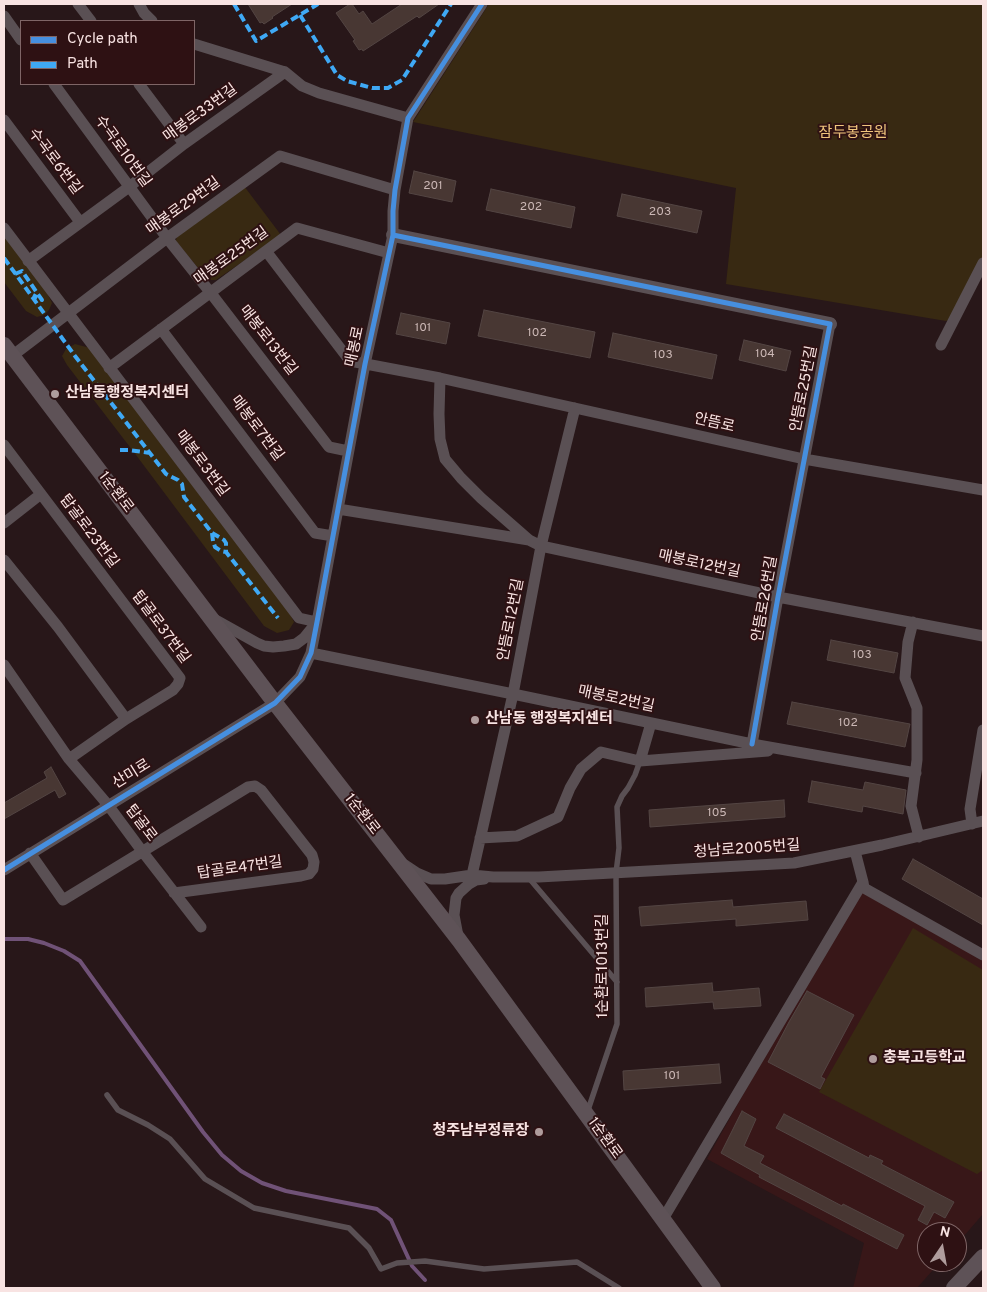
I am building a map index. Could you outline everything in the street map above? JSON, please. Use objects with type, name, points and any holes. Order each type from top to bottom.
[{"type":"main road","name":"1순환로","points":[[8,351],[275,703],[458,940],[714,1288]]},
{"type":"main road","points":[[954,1288],[983,1257]]},
{"type":"street","points":[[78,4],[90,20]]},
{"type":"street","points":[[139,4],[151,20]]},
{"type":"street","name":"매봉로","points":[[275,703],[300,677],[311,653],[365,364],[393,235],[395,190],[408,118],[482,4]]},
{"type":"street","points":[[4,16],[20,39]]},
{"type":"street","points":[[195,44],[285,72],[302,86],[319,93],[408,118]]},
{"type":"street","name":"매봉로33번길","points":[[28,261],[184,144],[285,72]]},
{"type":"street","name":"수곡로10번길","points":[[55,85],[167,238]]},
{"type":"street","points":[[140,85],[184,144]]},
{"type":"street","name":"수곡로6번길","points":[[4,120],[80,222]]},
{"type":"street","name":"매봉로29번길","points":[[8,351],[68,313],[280,156],[395,190]]},
{"type":"street","name":"매봉로3번길","points":[[4,228],[299,618],[317,622]]},
{"type":"street","name":"매봉로25번길","points":[[109,368],[297,228],[389,253]]},
{"type":"street","points":[[393,235],[830,324]]},
{"type":"street","name":"매봉로13번길","points":[[167,238],[329,448],[348,451]]},
{"type":"street","name":"안뜸로","points":[[266,251],[350,362],[440,378],[804,459],[983,490]]},
{"type":"street","points":[[941,344],[983,263]]},
{"type":"street","name":"안뜸로25번길","points":[[804,459],[830,324]]},
{"type":"street","name":"매봉로7번길","points":[[162,329],[315,532],[333,536]]},
{"type":"street","name":"매봉로12번길","points":[[440,378],[440,439],[445,459],[481,498],[529,540],[541,546],[778,597],[983,636]]},
{"type":"street","name":"안뜸로12번길","points":[[472,874],[513,694],[541,546],[575,408]]},
{"type":"street","name":"탑골로23번길","points":[[4,445],[112,588]]},
{"type":"street","name":"안뜸로26번길","points":[[752,744],[804,459]]},
{"type":"street","name":"탑골로23번길","points":[[4,522],[41,494]]},
{"type":"street","name":"매봉로12번길","points":[[338,509],[529,540]]},
{"type":"street","points":[[4,560],[58,627],[126,720]]},
{"type":"street","name":"탑골로37번길","points":[[70,759],[173,690],[180,678],[112,588]]},
{"type":"street","points":[[208,615],[257,643],[273,647],[296,644],[304,638],[317,622]]},
{"type":"street","points":[[913,622],[908,642],[906,678],[917,708],[916,773],[911,806],[919,837]]},
{"type":"street","name":"매봉로2번길","points":[[311,653],[752,744],[916,773]]},
{"type":"street","name":"탑골로","points":[[4,664],[70,759],[108,805],[201,927]]},
{"type":"street","name":"산미로","points":[[4,870],[275,703]]},
{"type":"street","points":[[640,761],[652,723]]},
{"type":"street","points":[[978,822],[970,809],[983,730]]},
{"type":"street","points":[[480,838],[517,836],[558,817],[570,788],[581,769],[601,752],[640,761],[785,750]]},
{"type":"street","name":"탑골로47번길","points":[[142,851],[248,787],[255,786],[261,790],[312,855],[314,862],[313,869],[309,874],[174,893]]},
{"type":"street","name":"청남로2005번길","points":[[493,877],[533,877],[794,863],[919,837],[978,822]]},
{"type":"street","points":[[30,853],[63,900],[142,851]]},
{"type":"street","points":[[855,851],[864,888],[983,956]]},
{"type":"street","points":[[396,859],[431,879],[444,879],[472,874],[493,877]]},
{"type":"street","points":[[458,940],[454,915],[456,898],[469,884],[476,880],[493,877]]},
{"type":"street","points":[[662,1219],[863,882]]},
{"type":"lane","name":"1순환로1013번길","points":[[586,1115],[617,1024],[616,873],[620,848],[617,806],[635,775],[640,761]]},
{"type":"lane","points":[[533,877],[616,982]]},
{"type":"lane","points":[[107,1095],[118,1110],[170,1139],[204,1179],[254,1208],[349,1228],[369,1248],[381,1268],[397,1263],[425,1261],[484,1268],[576,1262],[620,1288]]},
{"type":"shaded area","name":"충북고등학교","points":[[863,891],[983,959],[983,1214],[967,1232],[967,1222],[917,1222],[917,1272],[931,1272],[917,1288],[853,1288],[864,1243],[707,1159],[856,893]]},
{"type":"green space","name":"잠두봉공원","points":[[489,4],[983,4],[983,272],[961,315],[946,321],[726,284],[736,188],[413,122]]},
{"type":"green space","points":[[244,186],[281,235],[216,280],[208,280],[176,241],[177,234]]},
{"type":"green space","points":[[4,235],[45,289],[52,303],[44,315],[37,317],[26,311],[4,282]]},
{"type":"green space","points":[[75,344],[90,348],[288,610],[294,622],[289,630],[277,633],[264,626],[67,365],[62,356],[66,349]]},
{"type":"green space","points":[[913,928],[983,970],[983,1170],[977,1174],[819,1092]]},
{"type":"building","points":[[248,4],[292,4],[264,24],[260,23]]},
{"type":"building","points":[[350,4],[359,14],[363,11],[372,24],[402,4],[439,4],[363,51],[362,49],[359,50],[353,41],[355,40],[336,13]]},
{"type":"building","points":[[414,171],[456,181],[452,202],[409,193]]},
{"type":"building","points":[[491,189],[575,207],[571,228],[486,210]]},
{"type":"building","points":[[622,194],[702,211],[697,233],[617,216]]},
{"type":"building","points":[[484,310],[595,332],[590,358],[478,336]]},
{"type":"building","points":[[401,313],[450,323],[446,344],[396,334]]},
{"type":"building","points":[[613,333],[717,355],[712,379],[608,357]]},
{"type":"building","points":[[744,340],[791,351],[786,371],[739,360]]},
{"type":"building","points":[[831,640],[898,653],[894,673],[827,660]]},
{"type":"building","points":[[792,702],[910,724],[905,747],[787,724]]},
{"type":"building","points":[[51,767],[66,794],[59,798],[55,790],[4,819],[4,803],[47,778],[44,772]]},
{"type":"building","points":[[812,781],[863,790],[865,782],[906,790],[903,814],[863,806],[862,812],[808,802]]},
{"type":"building","points":[[784,800],[785,817],[650,827],[649,810]]},
{"type":"building","points":[[913,859],[983,899],[983,925],[902,879]]},
{"type":"building","points":[[732,900],[733,907],[806,901],[808,920],[736,926],[736,919],[641,926],[639,907]]},
{"type":"building","points":[[712,983],[713,992],[759,988],[761,1006],[714,1009],[713,1002],[646,1007],[645,988]]},
{"type":"building","points":[[807,991],[854,1015],[821,1077],[825,1079],[820,1089],[768,1062]]},
{"type":"building","points":[[719,1064],[721,1083],[624,1090],[623,1071]]},
{"type":"building","points":[[742,1111],[756,1119],[744,1146],[764,1156],[760,1163],[842,1206],[843,1204],[904,1235],[897,1249],[759,1177],[760,1175],[721,1153]]},
{"type":"building","points":[[784,1114],[869,1158],[870,1155],[883,1161],[881,1164],[954,1202],[945,1218],[934,1212],[929,1222],[922,1222],[918,1220],[925,1206],[776,1128]]},
{"type":"waterway","points":[[4,939],[28,939],[44,943],[64,951],[80,961],[203,1132],[222,1155],[241,1171],[262,1183],[286,1191],[377,1209],[391,1220],[412,1266],[425,1280]]},
{"type":"marked path","points":[[234,4],[256,41],[318,4]]},
{"type":"marked path","points":[[300,15],[337,75],[347,81],[372,88],[388,88],[402,80],[451,4]]},
{"type":"marked path","points":[[4,258],[75,356],[166,474],[182,484],[184,497],[212,533],[224,540],[226,552],[278,618]]},
{"type":"marked path","points":[[15,274],[22,271],[42,300],[33,295]]},
{"type":"marked path","points":[[120,450],[150,453]]},
{"type":"marked path","points":[[212,533],[215,547],[226,552]]},
{"type":"cycle path","points":[[4,870],[275,703],[300,677],[311,653],[365,364],[393,235],[395,190],[408,118],[482,4]]},
{"type":"cycle path","points":[[393,235],[830,324],[752,744]]},
{"type":"place","name":"산남동행정복지센터","points":[[55,394]]},
{"type":"place","name":"산남동 행정복지센터","points":[[475,720]]},
{"type":"place","name":"충북고등학교","points":[[873,1059]]},
{"type":"place","name":"청주남부정류장","points":[[539,1132]]}]
